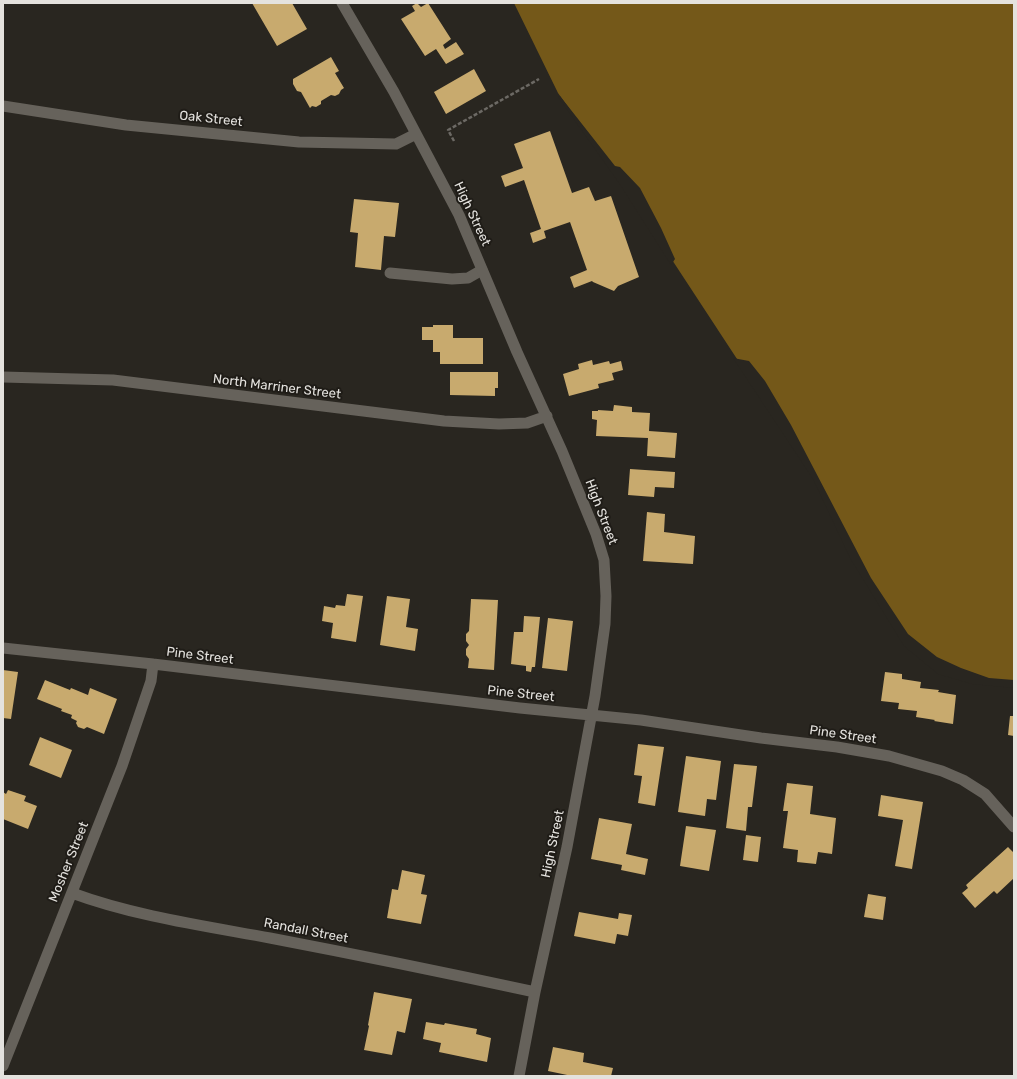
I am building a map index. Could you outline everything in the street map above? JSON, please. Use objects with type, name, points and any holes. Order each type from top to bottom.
[{"type":"street","name":"High Street","points":[[342,3],[394,92],[459,216],[547,416],[596,534],[604,560],[606,596],[605,624],[592,715],[567,847],[535,992],[519,1076]]},
{"type":"street","name":"Oak Street","points":[[3,106],[126,125],[299,142],[396,144],[416,134]]},
{"type":"street","points":[[390,272],[452,279],[468,278],[482,270]]},
{"type":"street","name":"North Marriner Street","points":[[3,377],[113,380],[444,421],[506,424],[526,423],[547,416]]},
{"type":"street","name":"Pine Street","points":[[3,648],[153,664],[520,708],[641,720],[761,738],[837,747],[889,756],[915,762],[963,780],[984,794],[1014,827]]},
{"type":"street","name":"Mosher Street","points":[[3,1066],[122,766],[151,681],[153,664]]},
{"type":"street","name":"Randall Street","points":[[72,893],[92,900],[194,924],[345,952],[535,992]]},
{"type":"path","points":[[454,141],[448,130],[539,79]]},
{"type":"shaded area","points":[[514,3],[1014,3],[1014,686],[972,682],[905,644],[815,478],[621,182],[558,93]]},
{"type":"pier","points":[[560,96],[615,166],[620,167],[640,188],[675,259],[671,265],[619,183],[558,97]]},
{"type":"pier","points":[[733,358],[749,361],[765,381],[791,425],[871,578],[908,634],[937,657],[961,668],[989,678],[1014,680],[1014,688],[972,684],[938,674],[904,646],[850,558],[813,479]]},
{"type":"building","points":[[252,3],[292,3],[307,29],[277,46]]},
{"type":"building","points":[[417,3],[421,7],[428,3],[451,39],[443,45],[445,49],[456,42],[464,54],[446,64],[436,49],[425,56],[401,19],[415,11],[412,6]]},
{"type":"building","points":[[331,57],[339,71],[335,73],[344,88],[339,94],[335,96],[331,95],[321,101],[321,104],[310,108],[301,92],[297,91],[293,84],[293,79]]},
{"type":"building","points":[[474,69],[486,91],[446,114],[434,92]]},
{"type":"building","points":[[550,131],[572,193],[589,187],[595,201],[611,196],[639,277],[618,286],[614,291],[592,281],[574,288],[570,277],[587,270],[570,222],[544,231],[546,238],[533,243],[530,233],[541,229],[524,180],[505,187],[501,176],[523,168],[514,144]]},
{"type":"building","points":[[354,199],[399,203],[395,237],[384,236],[381,270],[355,267],[358,233],[350,232]]},
{"type":"building","points":[[433,325],[453,325],[453,338],[483,338],[483,364],[440,364],[440,352],[433,352],[433,340],[422,340],[422,327],[433,327]]},
{"type":"building","points":[[592,360],[593,365],[609,361],[610,364],[621,361],[623,370],[612,373],[614,380],[598,384],[599,388],[569,396],[563,374],[579,369],[578,364]]},
{"type":"building","points":[[450,372],[498,372],[498,388],[495,388],[495,396],[450,395]]},
{"type":"building","points":[[614,405],[632,407],[632,412],[650,413],[649,431],[677,433],[675,458],[647,456],[648,438],[596,436],[597,420],[592,419],[592,411],[613,411]]},
{"type":"building","points":[[630,469],[675,472],[674,488],[655,487],[654,497],[628,495]]},
{"type":"building","points":[[647,512],[665,514],[664,532],[695,536],[693,564],[643,561]]},
{"type":"building","points":[[347,594],[363,596],[356,642],[331,638],[333,623],[322,621],[324,606],[335,608],[336,605],[345,606]]},
{"type":"building","points":[[387,596],[410,599],[406,627],[418,629],[415,651],[380,645]]},
{"type":"building","points":[[471,599],[498,600],[494,670],[468,668],[469,659],[466,655],[466,649],[469,645],[466,641],[466,634],[469,631]]},
{"type":"building","points":[[524,616],[540,617],[535,667],[532,667],[531,672],[526,671],[526,666],[511,664],[514,632],[523,632]]},
{"type":"building","points":[[548,618],[573,621],[567,671],[542,668]]},
{"type":"building","points":[[3,670],[18,672],[11,719],[3,718]]},
{"type":"building","points":[[885,672],[902,674],[902,679],[921,682],[920,688],[939,690],[938,692],[956,695],[953,724],[916,717],[917,711],[898,709],[899,703],[881,701]]},
{"type":"building","points":[[45,680],[70,690],[71,688],[88,695],[90,688],[117,699],[104,734],[87,727],[84,729],[78,727],[76,723],[77,721],[71,718],[72,715],[61,711],[62,709],[37,699]]},
{"type":"building","points":[[1010,716],[1014,716],[1014,736],[1008,735]]},
{"type":"building","points":[[40,737],[72,750],[61,778],[29,765]]},
{"type":"building","points":[[638,744],[664,747],[655,806],[638,803],[642,776],[634,775]]},
{"type":"building","points":[[686,756],[721,761],[716,800],[707,799],[705,816],[678,812]]},
{"type":"building","points":[[734,764],[757,766],[752,807],[748,807],[746,831],[726,828]]},
{"type":"building","points":[[787,783],[813,786],[810,814],[836,818],[832,854],[818,852],[816,864],[797,862],[798,850],[783,848],[788,811],[783,811]]},
{"type":"building","points":[[8,790],[26,796],[24,801],[37,806],[28,829],[3,819],[3,792],[6,794]]},
{"type":"building","points":[[881,795],[923,802],[912,869],[895,866],[903,820],[878,816]]},
{"type":"building","points":[[599,818],[632,824],[626,854],[648,859],[645,875],[621,870],[622,865],[591,859]]},
{"type":"building","points":[[686,826],[716,830],[709,871],[680,866]]},
{"type":"building","points":[[746,835],[761,837],[758,862],[743,860]]},
{"type":"building","points":[[1008,847],[1014,853],[1014,878],[997,894],[994,891],[975,908],[962,893],[968,888],[966,885]]},
{"type":"building","points":[[402,870],[425,875],[421,894],[427,895],[421,924],[387,918],[392,889],[398,890]]},
{"type":"building","points":[[868,894],[886,897],[883,920],[864,917]]},
{"type":"building","points":[[579,912],[618,919],[619,913],[632,915],[628,936],[617,934],[615,944],[574,936]]},
{"type":"building","points":[[374,992],[412,999],[405,1033],[397,1031],[392,1055],[364,1050]]},
{"type":"building","points":[[426,1022],[444,1025],[445,1023],[477,1029],[476,1034],[491,1038],[487,1062],[439,1052],[441,1043],[423,1039]]},
{"type":"building","points":[[553,1047],[584,1053],[583,1062],[613,1068],[611,1076],[572,1076],[548,1071]]}]
